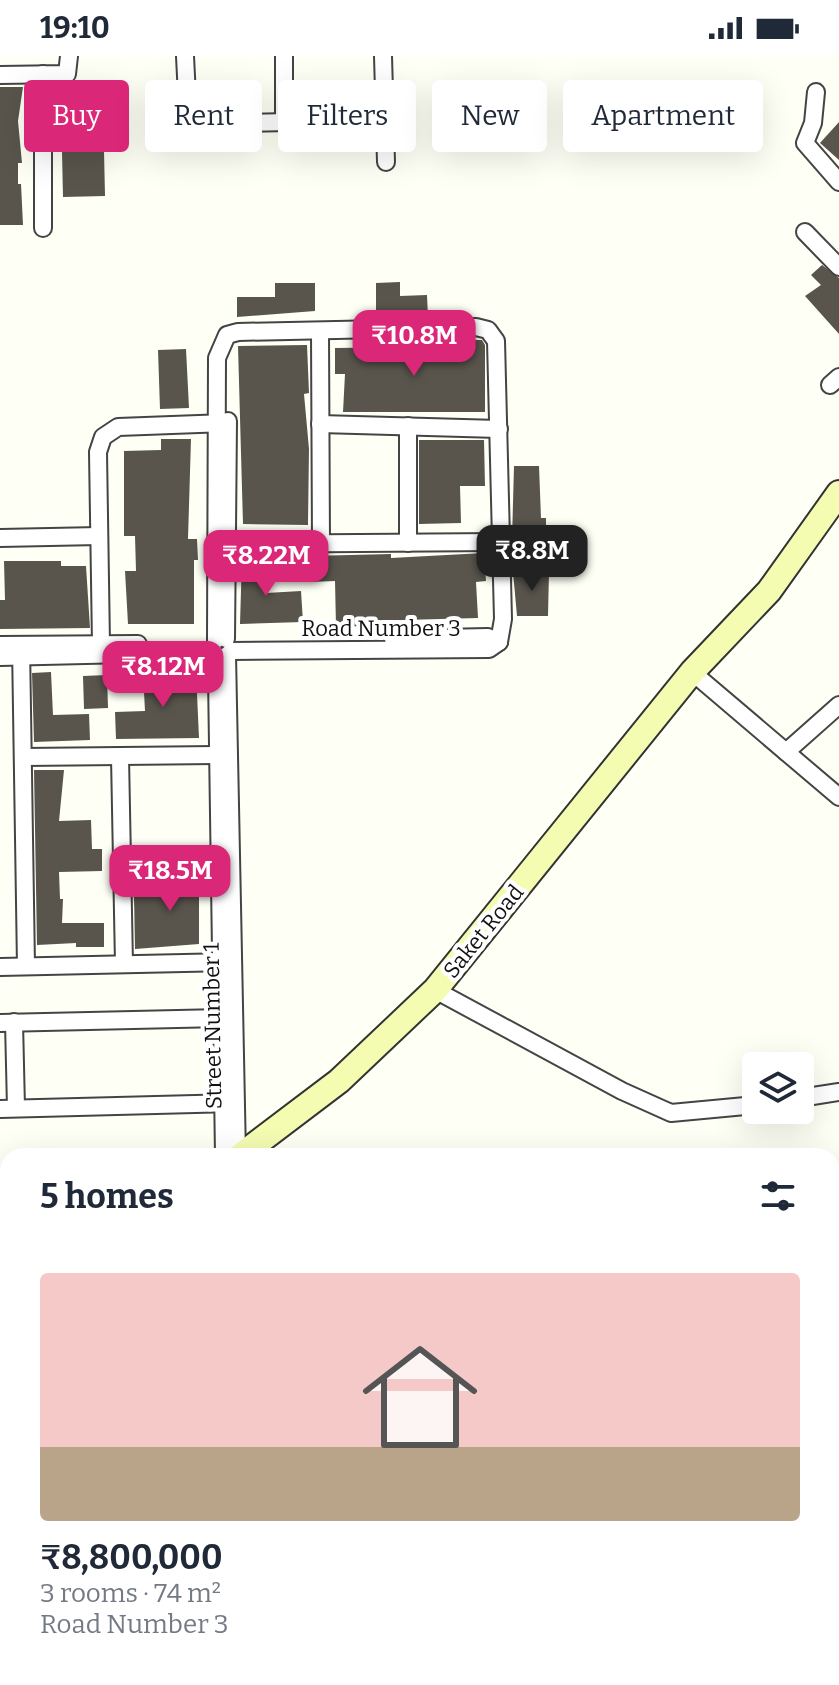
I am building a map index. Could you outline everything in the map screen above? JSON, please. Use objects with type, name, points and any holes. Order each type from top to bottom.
[{"type":"street","points":[[0,75],[67,74],[69,56]]},
{"type":"street","points":[[185,56],[188,117],[194,124],[278,122]]},
{"type":"street","points":[[284,56],[284,80]]},
{"type":"street","points":[[383,56],[384,80]]},
{"type":"street","points":[[43,74],[43,228]]},
{"type":"street","points":[[816,92],[813,123],[805,143],[839,182]]},
{"type":"street","points":[[386,152],[386,162]]},
{"type":"street","points":[[805,232],[839,267]]},
{"type":"street","points":[[222,544],[321,545],[500,542],[496,341],[488,330],[476,327],[320,333],[321,545]]},
{"type":"street","name":"Street Number 1","points":[[225,1148],[229,1103],[222,647],[223,423],[217,358],[227,335],[238,332],[320,333]]},
{"type":"street","points":[[101,644],[98,452],[103,437],[118,427],[223,423]]},
{"type":"street","points":[[320,424],[499,429]]},
{"type":"street","points":[[408,426],[408,543]]},
{"type":"street","name":"Saket Road","points":[[249,1148],[339,1081],[435,990],[692,672],[769,591],[839,493]]},
{"type":"street","points":[[0,538],[99,536]]},
{"type":"street","name":"Road Number 3","points":[[0,645],[21,651],[488,637],[499,642],[503,619],[500,542]]},
{"type":"street","name":"Road Number 3","points":[[0,657],[21,651],[101,644],[222,647]]},
{"type":"street","name":"Street Number 1","points":[[222,647],[217,755],[226,962],[222,1018],[229,1103],[237,1148]]},
{"type":"street","points":[[21,651],[26,966]]},
{"type":"street","points":[[692,672],[839,797]]},
{"type":"street","points":[[786,752],[839,705]]},
{"type":"street","points":[[24,757],[217,755]]},
{"type":"street","points":[[120,757],[124,964]]},
{"type":"street","points":[[0,967],[226,962]]},
{"type":"street","points":[[435,990],[622,1091],[671,1113],[742,1106]]},
{"type":"street","points":[[222,1018],[7,1023],[8,1108],[229,1103]]},
{"type":"street","points":[[814,1096],[839,1092]]},
{"type":"building","points":[[0,87],[23,87],[18,121],[22,163],[18,163],[18,184],[21,184],[23,225],[0,225]]},
{"type":"building","points":[[839,122],[839,160],[820,143]]},
{"type":"building","points":[[62,152],[104,152],[105,196],[63,197]]},
{"type":"building","points":[[822,265],[839,278],[839,334],[805,296],[821,285],[811,275]]},
{"type":"building","points":[[400,282],[400,296],[427,295],[428,317],[376,318],[376,283]]},
{"type":"building","points":[[275,283],[315,283],[315,311],[237,317],[237,297],[275,297]]},
{"type":"building","points":[[463,340],[482,340],[485,345],[485,412],[343,412],[345,374],[335,374],[335,348],[411,347],[411,344],[463,347]]},
{"type":"building","points":[[307,345],[309,393],[304,394],[309,449],[308,525],[243,524],[238,346]]},
{"type":"building","points":[[186,349],[189,408],[160,409],[158,350]]},
{"type":"building","points":[[161,439],[191,439],[188,539],[197,539],[198,560],[194,560],[194,624],[128,624],[125,571],[136,571],[135,536],[124,536],[124,451],[161,450]]},
{"type":"building","points":[[419,440],[484,440],[485,486],[460,486],[461,523],[419,524]]},
{"type":"building","points":[[514,466],[539,466],[541,518],[546,518],[546,540],[512,540]]},
{"type":"building","points":[[484,553],[486,581],[476,582],[478,618],[366,621],[366,626],[336,627],[335,581],[310,582],[309,556],[391,554],[391,558]]},
{"type":"building","points":[[264,556],[266,593],[301,591],[303,622],[240,624],[242,557]]},
{"type":"building","points":[[4,561],[61,561],[61,566],[86,566],[90,628],[0,629],[0,600],[5,600]]},
{"type":"building","points":[[549,571],[548,616],[517,616],[513,572]]},
{"type":"building","points":[[51,672],[53,715],[89,714],[90,740],[34,742],[32,673]]},
{"type":"building","points":[[196,672],[199,738],[116,739],[115,712],[145,711],[143,673]]},
{"type":"building","points":[[107,675],[108,708],[84,709],[83,676]]},
{"type":"building","points":[[34,770],[64,770],[59,821],[91,820],[92,849],[102,849],[102,871],[59,872],[60,899],[63,899],[62,923],[104,923],[104,947],[76,947],[76,943],[37,945]]},
{"type":"building","points":[[164,870],[199,870],[199,944],[135,949],[134,897],[164,896]]}]
